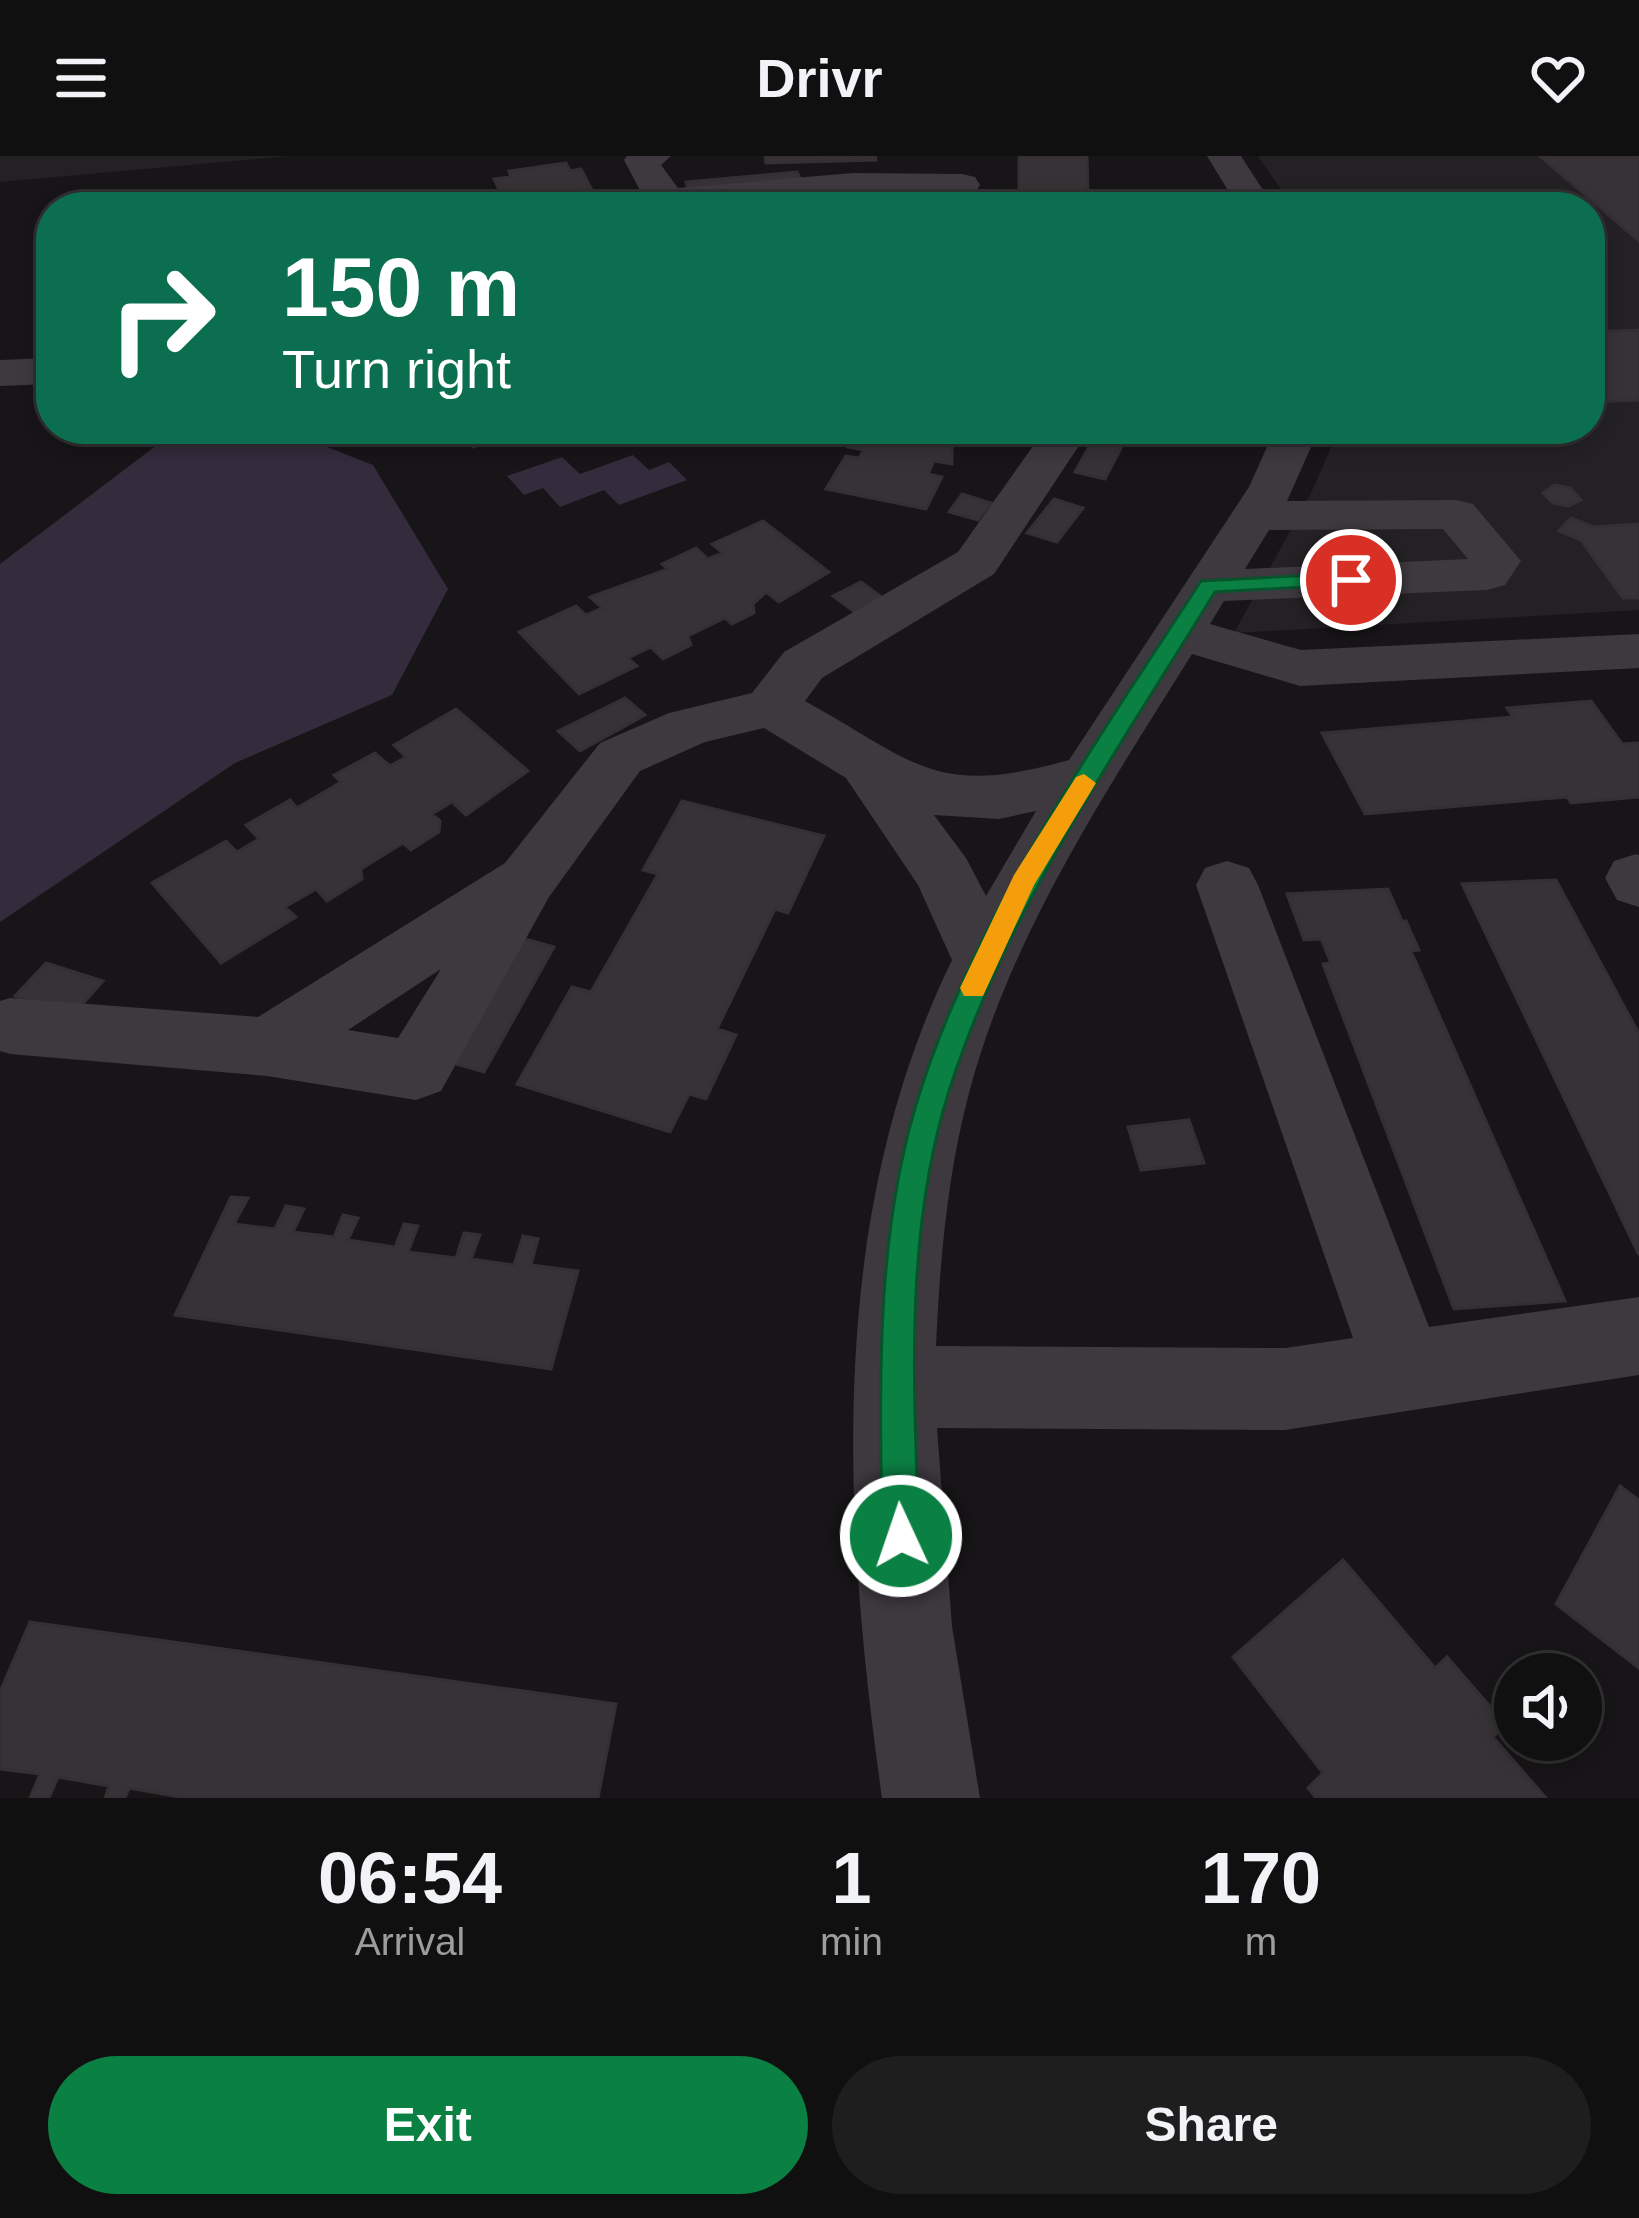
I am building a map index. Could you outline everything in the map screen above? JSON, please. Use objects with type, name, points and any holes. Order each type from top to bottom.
[{"type":"street","points":[[654,156],[641,160],[663,192]]},
{"type":"street","points":[[1224,156],[1247,192]]},
{"type":"street","points":[[762,192],[853,184],[968,183]]},
{"type":"street","points":[[0,373],[36,372]]},
{"type":"street","points":[[10,1026],[267,1046],[416,1070],[527,880],[620,757],[689,727],[771,707],[803,665],[976,563],[1058,444]]},
{"type":"street","points":[[931,1798],[915,1705],[899,1518],[896,1351],[911,1202],[929,1116],[985,962],[1023,882],[1273,487],[1291,444]]},
{"type":"street","points":[[1209,586],[1487,574],[1496,561],[1456,514],[1253,516]]},
{"type":"street","points":[[1178,632],[1300,668],[1639,651]]},
{"type":"street","points":[[771,707],[907,788],[956,799],[999,798],[1089,775]]},
{"type":"street","points":[[867,765],[944,875],[985,962]]},
{"type":"street","points":[[267,1046],[527,880]]},
{"type":"street","points":[[1227,885],[1405,1371]]},
{"type":"street","points":[[898,1387],[1285,1388],[1639,1336]]},
{"type":"shaded area","points":[[0,156],[289,156],[0,182]]},
{"type":"shaded area","points":[[1258,156],[1639,156],[1639,610],[1234,633],[1311,493],[1332,444],[1605,444],[1605,192],[1283,192]]},
{"type":"shaded area","points":[[158,444],[319,444],[373,465],[448,589],[392,695],[235,763],[0,922],[0,564]]},
{"type":"shaded area","points":[[633,455],[649,470],[669,462],[687,480],[619,505],[604,490],[560,507],[543,488],[524,495],[507,476],[562,457],[580,474]]},
{"type":"building","points":[[765,156],[875,156],[876,160],[766,163]]},
{"type":"building","points":[[1019,156],[1087,156],[1088,192],[1003,192],[1019,191]]},
{"type":"building","points":[[1540,156],[1639,156],[1639,241],[1605,212],[1605,192],[1582,192]]},
{"type":"building","points":[[566,163],[570,171],[581,169],[591,188],[584,192],[500,192],[494,179],[511,177],[509,171]]},
{"type":"building","points":[[797,172],[802,182],[689,192],[686,182]]},
{"type":"building","points":[[1639,330],[1639,400],[1605,401],[1605,331]]},
{"type":"building","points":[[954,444],[952,464],[934,461],[928,474],[942,477],[926,509],[826,489],[846,456],[859,458],[864,450],[848,447]]},
{"type":"building","points":[[1091,444],[1123,444],[1105,479],[1075,472]]},
{"type":"building","points":[[1554,485],[1570,488],[1581,500],[1569,506],[1553,503],[1543,493]]},
{"type":"building","points":[[962,494],[991,503],[978,520],[949,512]]},
{"type":"building","points":[[1054,499],[1083,508],[1057,542],[1027,533]]},
{"type":"building","points":[[1571,518],[1593,527],[1639,524],[1639,598],[1623,598],[1581,540],[1559,531]]},
{"type":"building","points":[[763,521],[829,572],[779,602],[766,592],[753,604],[754,613],[732,624],[725,618],[688,636],[691,645],[663,659],[651,647],[628,658],[637,666],[579,694],[519,632],[576,606],[586,615],[602,608],[590,597],[668,569],[662,564],[696,548],[708,559],[723,553],[712,544]]},
{"type":"building","points":[[861,582],[883,598],[856,613],[833,596]]},
{"type":"building","points":[[625,698],[645,715],[580,751],[558,731]]},
{"type":"building","points":[[1591,701],[1622,744],[1639,743],[1639,797],[1571,803],[1567,797],[1365,814],[1322,733],[1513,717],[1507,708]]},
{"type":"building","points":[[456,709],[528,771],[466,815],[452,802],[432,814],[440,821],[439,832],[411,850],[403,843],[361,869],[362,879],[327,901],[316,889],[285,907],[296,917],[221,963],[152,883],[226,841],[237,852],[259,839],[246,825],[290,800],[297,808],[341,782],[334,775],[375,753],[390,766],[406,757],[394,745]]},
{"type":"building","points":[[682,801],[824,836],[788,913],[775,909],[717,1029],[736,1035],[706,1099],[689,1094],[670,1132],[517,1084],[572,987],[591,992],[658,874],[643,870]]},
{"type":"building","points":[[1556,880],[1639,1034],[1639,1255],[1462,884]]},
{"type":"building","points":[[1388,889],[1419,950],[1411,951],[1565,1301],[1454,1309],[1323,964],[1331,963],[1321,939],[1304,940],[1287,894]]},
{"type":"building","points":[[514,936],[554,947],[484,1072],[442,1060]]},
{"type":"building","points":[[46,963],[103,981],[72,1016],[15,996]]},
{"type":"building","points":[[1189,1120],[1204,1163],[1141,1170],[1128,1127]]},
{"type":"building","points":[[231,1197],[248,1198],[234,1224],[275,1229],[286,1206],[304,1209],[293,1232],[334,1237],[343,1215],[358,1218],[348,1240],[395,1247],[404,1224],[418,1226],[408,1252],[456,1258],[464,1233],[480,1235],[471,1259],[514,1265],[523,1236],[538,1239],[531,1265],[578,1271],[551,1369],[175,1315]]},
{"type":"building","points":[[1620,1486],[1639,1500],[1639,1668],[1556,1604]]},
{"type":"building","points":[[1343,1560],[1435,1668],[1447,1657],[1494,1711],[1494,1761],[1514,1761],[1546,1798],[1316,1798],[1308,1788],[1323,1773],[1233,1657]]},
{"type":"building","points":[[30,1622],[616,1704],[598,1798],[186,1798],[129,1788],[125,1798],[105,1798],[109,1786],[58,1777],[49,1798],[30,1798],[40,1774],[0,1769],[0,1692]]},
{"type":"slow traffic","points":[[973,988],[1023,882],[1084,783]]},
{"type":"route","points":[[901,1536],[896,1351],[911,1202],[933,1094],[980,970],[1023,882],[1209,586],[1351,580]]}]
